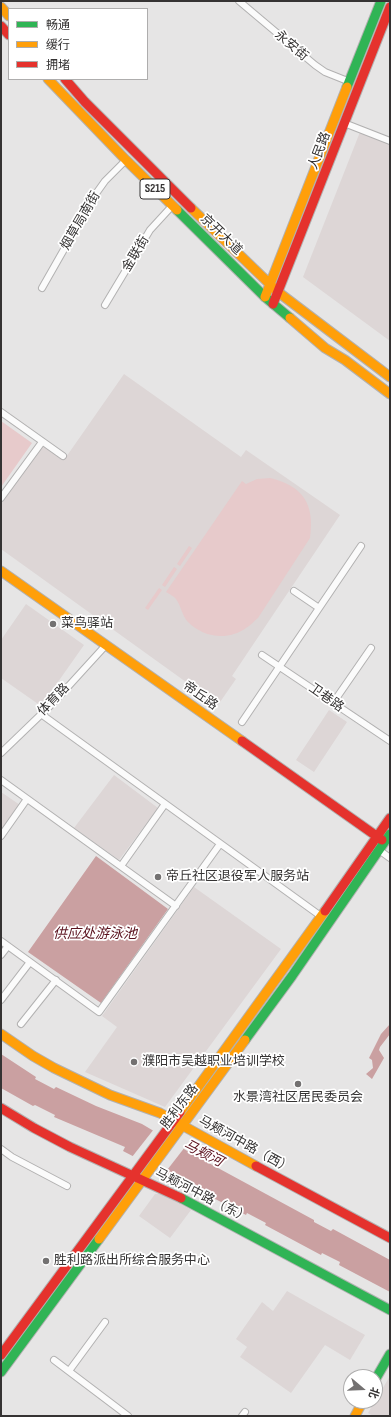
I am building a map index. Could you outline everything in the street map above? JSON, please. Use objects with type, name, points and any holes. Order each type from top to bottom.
[{"type":"main road","name":"人民路","points":[[265,297],[381,1]]},
{"type":"main road","points":[[1,7],[8,15]]},
{"type":"main road","name":"人民路","points":[[273,304],[390,7]]},
{"type":"main road","points":[[1,26],[8,34]]},
{"type":"main road","name":"京开大道","points":[[49,80],[126,160],[265,297],[325,348],[345,360],[390,394]]},
{"type":"main road","name":"京开大道","points":[[66,80],[85,102],[175,192],[278,292],[390,377]]},
{"type":"main road","name":"帝丘路","points":[[1,571],[384,838]]},
{"type":"main road","name":"胜利东路","points":[[1,1372],[308,954],[379,850],[390,818]]},
{"type":"main road","name":"胜利东路","points":[[1,1354],[322,917],[384,838]]},
{"type":"main road","name":"马颊河中路（西）","points":[[1,1034],[33,1056],[54,1068],[110,1095],[160,1113],[181,1128],[214,1144],[390,1238]]},
{"type":"main road","name":"马颊河中路（东）","points":[[1,1108],[70,1147],[165,1190],[390,1310]]},
{"type":"main road","points":[[381,1369],[390,1354]]},
{"type":"street","name":"永安街","points":[[239,1],[315,65],[325,72],[350,82]]},
{"type":"street","points":[[344,123],[390,141]]},
{"type":"street","name":"烟草局南街","points":[[42,288],[95,195],[126,160]]},
{"type":"street","name":"金联街","points":[[105,305],[150,230],[172,206]]},
{"type":"street","points":[[1,412],[63,456]]},
{"type":"street","points":[[1,498],[42,442]]},
{"type":"street","points":[[242,722],[361,546]]},
{"type":"street","points":[[294,591],[319,608]]},
{"type":"street","name":"体育路","points":[[1,753],[41,714],[106,645]]},
{"type":"street","points":[[333,704],[371,648]]},
{"type":"street","name":"卫巷路","points":[[262,655],[390,742]]},
{"type":"street","points":[[41,714],[322,917]]},
{"type":"street","points":[[1,780],[176,906]]},
{"type":"street","points":[[1,836],[28,799]]},
{"type":"street","points":[[121,866],[166,804]]},
{"type":"street","points":[[1,941],[100,1012],[220,844]]},
{"type":"street","points":[[379,850],[390,858]]},
{"type":"street","points":[[1,955],[8,946]]},
{"type":"street","points":[[1,1000],[30,962]]},
{"type":"street","points":[[21,1024],[56,980]]},
{"type":"street","points":[[1,1149],[12,1157],[67,1186]]},
{"type":"street","points":[[69,1371],[105,1322]]},
{"type":"street","points":[[54,1360],[128,1416]]},
{"type":"shaded area","points":[[360,132],[390,144],[390,341],[303,277]]},
{"type":"shaded area","points":[[124,374],[241,457],[246,450],[340,515],[232,676],[236,679],[218,705],[1,549],[1,504],[43,445],[64,460]]},
{"type":"shaded area","points":[[1,421],[32,443],[1,487]]},
{"type":"shaded area","points":[[270,478],[291,486],[304,498],[310,515],[310,538],[258,618],[248,627],[231,635],[224,636],[216,636],[200,631],[187,621],[176,599],[166,592],[242,481],[246,484],[257,479]]},
{"type":"shaded area","points":[[189,546],[192,548],[180,566],[177,564]]},
{"type":"shaded area","points":[[174,567],[177,569],[165,587],[162,585]]},
{"type":"shaded area","points":[[159,588],[162,590],[148,610],[145,608]]},
{"type":"shaded area","points":[[26,604],[84,645],[41,706],[1,678],[1,640]]},
{"type":"shaded area","points":[[329,710],[347,722],[314,772],[296,760]]},
{"type":"shaded area","points":[[114,775],[158,808],[119,860],[74,828]]},
{"type":"shaded area","points":[[1,792],[20,805],[1,832]]},
{"type":"shaded area","points":[[194,887],[281,949],[165,1107],[85,1072],[117,1027],[102,1016]]},
{"type":"shaded area","points":[[155,1194],[163,1194],[191,1210],[170,1238],[139,1216]]},
{"type":"shaded area","points":[[287,1291],[365,1335],[350,1360],[325,1345],[291,1393],[240,1357],[247,1347],[236,1339],[262,1302],[273,1311]]},
{"type":"shaded area","points":[[390,1376],[390,1416],[373,1416],[368,1413],[370,1409],[383,1409],[383,1388]]},
{"type":"water","name":"供应处游泳池","points":[[96,856],[168,909],[101,1003],[28,952]]},
{"type":"water","points":[[390,1024],[390,1034],[379,1050],[384,1058],[372,1079],[366,1074],[373,1068],[372,1060],[369,1058],[381,1034]]},
{"type":"water","points":[[1,1054],[36,1077],[35,1079],[54,1089],[56,1087],[96,1106],[142,1124],[194,1155],[314,1220],[314,1222],[331,1231],[333,1229],[390,1260],[390,1292],[339,1265],[340,1262],[322,1253],[321,1255],[265,1225],[266,1223],[247,1213],[246,1215],[123,1151],[125,1147],[54,1117],[55,1115],[35,1105],[33,1106],[1,1088]]},
{"type":"pier","points":[[154,1129],[185,1147],[164,1174],[132,1157]]},
{"type":"traffic: fast","points":[[347,87],[381,1]]},
{"type":"traffic: fast","points":[[177,210],[265,297],[290,318]]},
{"type":"traffic: fast","points":[[245,1040],[292,976],[390,834]]},
{"type":"traffic: fast","points":[[181,1198],[390,1310]]},
{"type":"traffic: fast","points":[[1,1372],[99,1239]]},
{"type":"traffic: fast","points":[[381,1369],[390,1354]]},
{"type":"traffic: slow","points":[[1,7],[8,15]]},
{"type":"traffic: slow","points":[[49,80],[126,160],[177,210]]},
{"type":"traffic: slow","points":[[265,297],[347,87]]},
{"type":"traffic: slow","points":[[191,208],[278,292],[390,377]]},
{"type":"traffic: slow","points":[[290,318],[325,348],[345,360],[390,394]]},
{"type":"traffic: slow","points":[[1,571],[242,741]]},
{"type":"traffic: slow","points":[[180,1112],[325,911]]},
{"type":"traffic: slow","points":[[1,1034],[33,1056],[54,1068],[110,1095],[160,1113],[256,1166]]},
{"type":"traffic: slow","points":[[99,1239],[245,1040]]},
{"type":"traffic: slow","points":[[355,1416],[359,1409]]},
{"type":"traffic: jam","points":[[273,304],[390,7]]},
{"type":"traffic: jam","points":[[1,26],[8,34]]},
{"type":"traffic: jam","points":[[66,80],[85,102],[191,208]]},
{"type":"traffic: jam","points":[[242,741],[382,840]]},
{"type":"traffic: jam","points":[[325,911],[390,818]]},
{"type":"traffic: jam","points":[[1,1108],[70,1147],[181,1198]]},
{"type":"traffic: jam","points":[[1,1355],[180,1112]]},
{"type":"traffic: jam","points":[[256,1166],[390,1238]]},
{"type":"place","name":"菜鸟驿站","points":[[53,624]]},
{"type":"place","name":"帝丘社区退役军人服务站","points":[[158,877]]},
{"type":"place","name":"濮阳市吴越职业培训学校","points":[[134,1062]]},
{"type":"place","name":"水景湾社区居民委员会","points":[[298,1084]]},
{"type":"place","name":"胜利路派出所综合服务中心","points":[[46,1261]]},
{"type":"water label","name":"马颊河","points":[[203,1154]]}]
